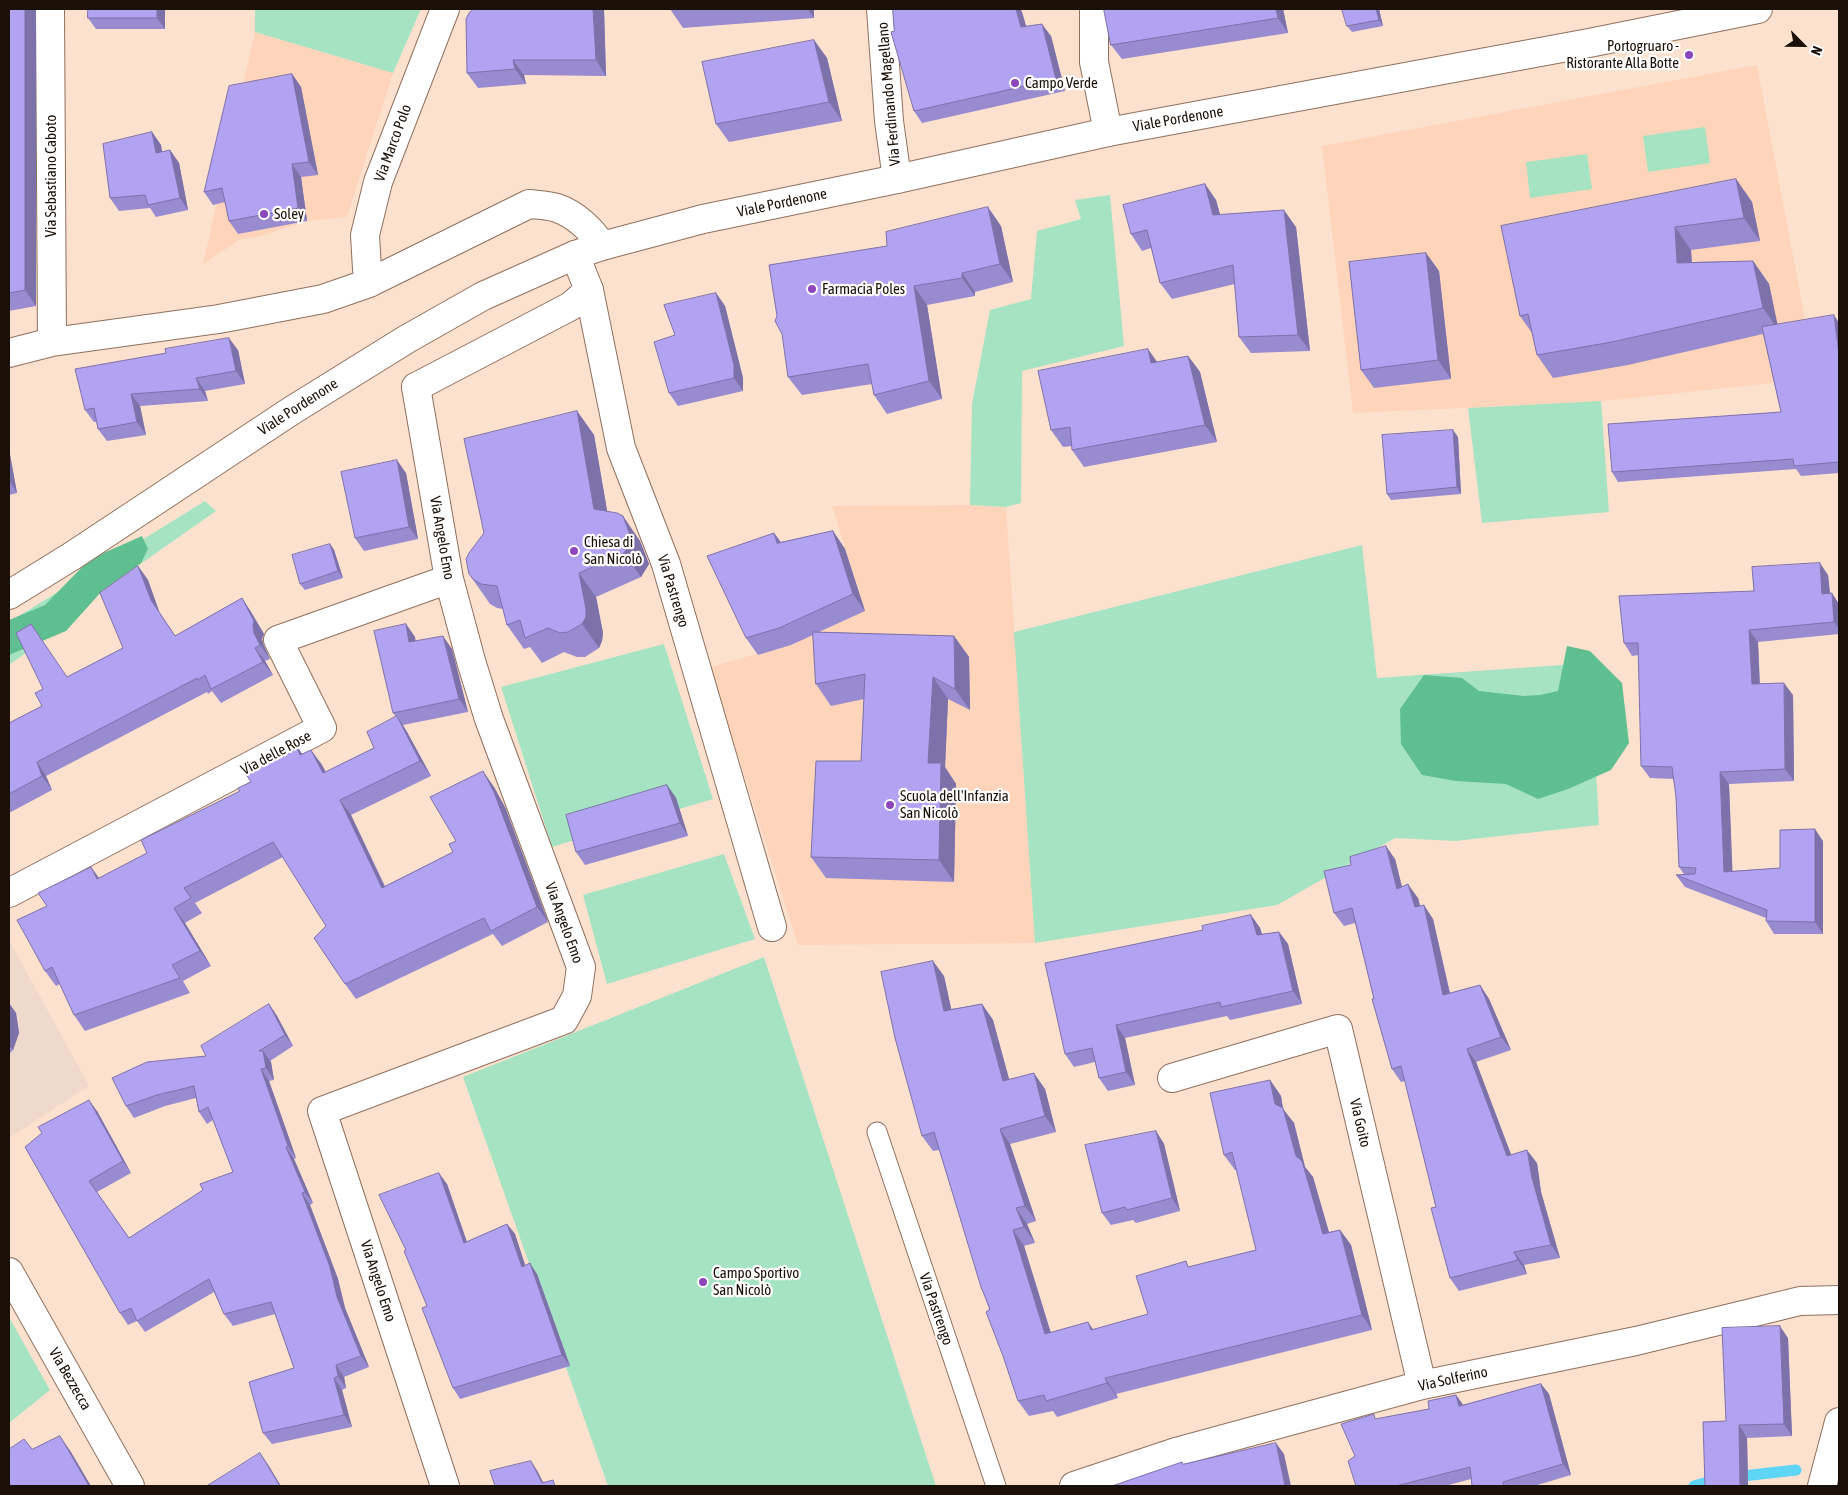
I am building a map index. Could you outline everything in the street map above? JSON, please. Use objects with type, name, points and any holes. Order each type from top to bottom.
[{"type":"street","name":"Via Sebastiano Caboto","points":[[50,9],[52,342]]},
{"type":"street","name":"Via Marco Polo","points":[[369,283],[365,236],[378,182],[445,9]]},
{"type":"street","name":"Via Ferdinando Magellano","points":[[881,9],[889,121],[896,179]]},
{"type":"street","points":[[1094,9],[1094,62],[1108,132]]},
{"type":"street","name":"Viale Pordenone","points":[[9,595],[72,556],[291,411],[407,339],[483,296],[602,246],[703,219],[1108,132],[1589,43],[1740,11]]},
{"type":"street","points":[[9,353],[52,342],[219,319],[323,299],[369,283],[529,204],[556,207],[571,214],[586,226],[602,246]]},
{"type":"street","name":"Via Pastrengo","points":[[575,256],[589,290],[621,448],[666,564],[772,927]]},
{"type":"street","name":"Via Angelo Emo","points":[[445,1486],[322,1111],[564,1020],[577,996],[581,968],[489,719],[448,579],[416,387],[571,306],[589,290]]},
{"type":"street","name":"Via delle Rose","points":[[9,893],[322,728],[278,640],[448,579]]},
{"type":"street","name":"Via Goito","points":[[1172,1078],[1338,1029],[1422,1385]]},
{"type":"street","name":"Via Bezzecca","points":[[9,1272],[130,1486]]},
{"type":"street","name":"Via Solferino","points":[[1074,1486],[1176,1452],[1422,1385],[1636,1341],[1800,1300],[1839,1300]]},
{"type":"street","points":[[1822,1486],[1839,1422]]},
{"type":"lane","name":"Via Pastrengo","points":[[877,1132],[996,1486]]},
{"type":"shaded area","points":[[255,32],[393,73],[347,217],[307,221],[262,236],[239,240],[203,264]]},
{"type":"shaded area","points":[[1757,65],[1803,309],[1818,378],[1594,402],[1353,413],[1322,146]]},
{"type":"shaded area","name":"Scuola dell'Infanzia San Nicolò","points":[[970,505],[1006,507],[1035,943],[798,945],[710,667],[790,645],[865,611],[832,506]]},
{"type":"shaded area","points":[[9,940],[89,1086],[9,1138]]},
{"type":"green space","points":[[255,9],[421,9],[393,73],[255,32]]},
{"type":"green space","points":[[1705,127],[1710,163],[1648,172],[1643,136]]},
{"type":"green space","points":[[1587,154],[1592,189],[1530,198],[1526,162]]},
{"type":"green space","points":[[1110,195],[1124,346],[1022,371],[1021,503],[1006,507],[970,505],[972,404],[990,310],[1031,299],[1037,231],[1081,219],[1075,200]]},
{"type":"green space","points":[[1601,401],[1609,512],[1482,523],[1468,408]]},
{"type":"green space","points":[[205,501],[216,511],[102,591],[36,646],[9,665],[9,622]]},
{"type":"green space","points":[[142,536],[148,549],[141,563],[102,591],[66,631],[9,655],[9,620],[45,605],[90,559]]},
{"type":"green space","points":[[1362,545],[1377,678],[1590,663],[1599,825],[1455,841],[1395,838],[1277,905],[1035,943],[1014,632]]},
{"type":"green space","points":[[664,644],[713,799],[552,847],[501,687]]},
{"type":"green space","points":[[1567,646],[1590,651],[1622,683],[1629,743],[1611,770],[1568,789],[1538,799],[1506,784],[1456,781],[1422,775],[1401,744],[1400,709],[1424,675],[1462,678],[1479,691],[1524,696],[1540,695],[1558,691]]},
{"type":"green space","points":[[724,854],[755,939],[607,984],[583,895]]},
{"type":"green space","name":"Campo Sportivo San Nicolò","points":[[764,957],[936,1486],[608,1486],[463,1077]]},
{"type":"green space","points":[[9,1317],[50,1390],[9,1423]]},
{"type":"building","points":[[9,9],[25,9],[25,290],[9,293]]},
{"type":"building","points":[[88,9],[157,9],[157,18],[88,18]]},
{"type":"building","points":[[474,9],[593,9],[596,60],[513,60],[515,69],[467,73],[466,19]]},
{"type":"building","points":[[893,9],[1016,9],[1021,27],[1042,24],[1056,79],[914,111],[891,32],[894,31]]},
{"type":"building","points":[[1104,9],[1276,9],[1278,18],[1111,45]]},
{"type":"building","points":[[1342,9],[1376,9],[1379,20],[1347,26]]},
{"type":"building","points":[[814,40],[829,102],[716,124],[702,62]]},
{"type":"building","points":[[292,74],[309,162],[292,164],[298,208],[229,221],[222,188],[204,192],[229,86]]},
{"type":"building","points":[[152,132],[156,153],[170,150],[180,198],[148,205],[145,195],[110,198],[103,144]]},
{"type":"building","points":[[1736,179],[1744,218],[1675,227],[1677,263],[1753,261],[1763,308],[1612,342],[1537,355],[1528,314],[1520,316],[1501,226]]},
{"type":"building","points":[[1205,184],[1213,215],[1284,210],[1298,335],[1239,337],[1233,265],[1160,283],[1147,230],[1131,234],[1123,205]]},
{"type":"building","points":[[988,207],[1000,264],[962,273],[962,278],[914,286],[929,381],[874,395],[868,364],[788,377],[782,334],[775,321],[777,316],[769,265],[887,246],[886,232]]},
{"type":"building","points":[[1426,253],[1438,360],[1361,370],[1349,262]]},
{"type":"building","points":[[716,293],[734,365],[734,378],[669,393],[654,342],[675,335],[664,305]]},
{"type":"building","points":[[1834,315],[1839,354],[1839,462],[1794,466],[1793,459],[1612,472],[1608,424],[1781,412],[1762,327]]},
{"type":"building","points":[[229,338],[236,371],[196,378],[200,389],[131,394],[137,422],[98,429],[94,408],[85,410],[75,369],[166,353],[165,349]]},
{"type":"building","points":[[1148,349],[1151,363],[1188,356],[1205,425],[1072,450],[1070,427],[1051,430],[1038,371]]},
{"type":"building","name":"Chiesa di San Nicolò","points":[[577,411],[594,509],[617,513],[623,516],[632,540],[624,553],[579,573],[586,609],[586,617],[582,624],[568,632],[560,633],[548,628],[525,638],[520,620],[507,625],[497,586],[481,584],[469,574],[466,559],[484,533],[464,439]]},
{"type":"building","points":[[1453,430],[1457,487],[1387,494],[1382,435]]},
{"type":"building","points":[[397,460],[409,527],[355,538],[341,472]]},
{"type":"building","points":[[833,531],[853,594],[779,628],[746,638],[707,556],[774,533],[777,543]]},
{"type":"building","points":[[330,544],[338,571],[300,584],[292,555]]},
{"type":"building","points":[[1820,563],[1822,594],[1832,593],[1834,622],[1749,630],[1752,684],[1784,683],[1785,769],[1720,772],[1724,872],[1780,868],[1780,830],[1815,829],[1815,922],[1766,921],[1767,910],[1676,875],[1695,874],[1696,868],[1679,867],[1676,797],[1672,767],[1641,766],[1638,643],[1624,643],[1619,596],[1754,591],[1752,567]]},
{"type":"building","points":[[138,566],[151,600],[175,636],[242,598],[254,621],[254,633],[260,645],[255,648],[263,662],[211,689],[205,675],[198,680],[197,678],[37,762],[42,776],[9,794],[9,723],[42,706],[35,693],[43,689],[16,633],[31,624],[67,677],[123,648],[100,593]]},
{"type":"building","points":[[406,624],[409,642],[443,636],[459,699],[393,713],[374,631]]},
{"type":"building","points":[[813,632],[954,636],[955,689],[933,677],[928,763],[941,763],[939,860],[811,857],[816,761],[861,761],[865,674],[816,684]]},
{"type":"building","points":[[397,716],[420,761],[340,800],[382,888],[453,852],[449,844],[456,841],[430,797],[483,771],[494,792],[537,907],[491,931],[484,918],[345,984],[314,938],[326,926],[273,842],[184,888],[191,898],[174,908],[200,951],[172,965],[180,978],[74,1015],[52,967],[45,971],[17,920],[47,906],[38,893],[91,867],[97,879],[147,853],[141,840],[240,791],[238,788],[251,782],[244,771],[295,743],[300,755],[311,750],[323,773],[374,748],[367,732]]},
{"type":"building","points":[[667,785],[680,823],[576,852],[566,815]]},
{"type":"building","points":[[1386,846],[1397,889],[1408,884],[1415,907],[1424,905],[1443,995],[1480,985],[1501,1037],[1467,1049],[1507,1156],[1527,1150],[1532,1178],[1551,1245],[1514,1252],[1518,1260],[1450,1278],[1431,1208],[1436,1207],[1401,1066],[1392,1069],[1372,999],[1374,999],[1352,908],[1334,913],[1324,871],[1351,865],[1350,857]]},
{"type":"building","points":[[1251,915],[1257,935],[1279,932],[1293,991],[1221,1007],[1220,1002],[1116,1025],[1126,1072],[1099,1078],[1092,1048],[1065,1054],[1045,963],[1203,930],[1202,926]]},
{"type":"building","points":[[933,961],[944,1011],[982,1004],[1003,1081],[1034,1073],[1045,1116],[1000,1129],[1025,1206],[1016,1208],[1024,1227],[1013,1230],[1045,1334],[1088,1322],[1091,1330],[1148,1314],[1136,1276],[1186,1261],[1188,1267],[1256,1250],[1232,1152],[1224,1155],[1210,1093],[1270,1080],[1275,1104],[1283,1108],[1296,1156],[1302,1161],[1323,1234],[1340,1230],[1362,1315],[1105,1378],[1107,1383],[1046,1401],[1044,1395],[1018,1401],[986,1312],[990,1309],[981,1287],[934,1132],[922,1136],[895,1038],[881,972]]},
{"type":"building","points":[[269,1004],[285,1035],[259,1051],[263,1051],[266,1068],[261,1069],[288,1146],[286,1147],[305,1192],[302,1193],[330,1267],[337,1297],[361,1356],[336,1365],[338,1376],[334,1378],[344,1415],[263,1433],[249,1382],[294,1368],[271,1302],[224,1314],[209,1279],[137,1321],[131,1308],[120,1313],[25,1147],[42,1133],[38,1127],[89,1100],[123,1161],[89,1181],[129,1238],[203,1190],[200,1184],[233,1172],[208,1107],[199,1112],[194,1086],[157,1095],[126,1106],[112,1078],[147,1062],[206,1056],[201,1046]]},
{"type":"building","points":[[1156,1131],[1172,1198],[1127,1210],[1125,1207],[1102,1213],[1085,1145]]},
{"type":"building","points":[[439,1173],[464,1243],[507,1224],[522,1267],[530,1263],[562,1355],[453,1388],[422,1308],[427,1306],[404,1251],[406,1250],[379,1195]]},
{"type":"building","points":[[1780,1326],[1784,1424],[1739,1425],[1740,1486],[1705,1486],[1703,1422],[1726,1421],[1722,1328]]},
{"type":"building","points":[[1541,1384],[1563,1464],[1503,1482],[1504,1486],[1472,1486],[1470,1467],[1396,1486],[1356,1486],[1348,1461],[1355,1456],[1341,1424],[1374,1414],[1375,1419],[1429,1409],[1428,1401],[1456,1395],[1459,1406]]},
{"type":"building","points":[[60,1436],[89,1486],[9,1486],[9,1449],[24,1439],[32,1449]]},
{"type":"building","points":[[1276,1443],[1285,1486],[1112,1486],[1182,1462],[1183,1464]]},
{"type":"building","points":[[260,1453],[280,1486],[207,1486]]},
{"type":"building","points":[[531,1461],[542,1483],[553,1480],[555,1486],[495,1486],[490,1471]]},
{"type":"waterway","points":[[1734,1477],[1796,1470]]},
{"type":"waterway","points":[[1694,1486],[1718,1479]]},
{"type":"place","name":"Portogruaro - Ristorante Alla Botte","points":[[1689,55]]},
{"type":"place","name":"Campo Verde","points":[[1015,83]]},
{"type":"place","name":"Soley","points":[[264,214]]},
{"type":"place","name":"Farmacia Poles","points":[[812,289]]},
{"type":"place","name":"Chiesa di San Nicolò","points":[[574,551]]},
{"type":"place","name":"Scuola dell'Infanzia San Nicolò","points":[[890,805]]},
{"type":"place","name":"Campo Sportivo San Nicolò","points":[[703,1282]]}]
